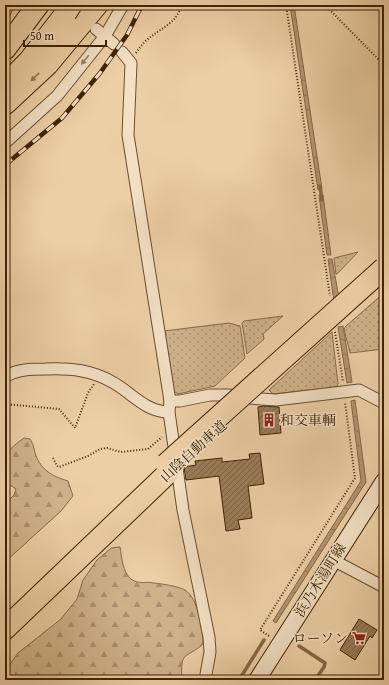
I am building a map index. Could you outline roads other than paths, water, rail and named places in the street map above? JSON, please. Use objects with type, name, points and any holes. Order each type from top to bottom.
[{"type":"highway","points":[[5,49],[38,5]]},
{"type":"highway","points":[[5,104],[48,64],[97,5]]},
{"type":"highway","points":[[5,71],[40,31],[64,7]]},
{"type":"highway","points":[[5,85],[29,60],[64,7]]},
{"type":"highway","name":"山陰自動車道","points":[[5,629],[167,468],[384,268]]},
{"type":"highway","name":"山陰自動車道","points":[[5,613],[86,535],[167,468],[384,278]]},
{"type":"main road","name":"浜乃木湯町線","points":[[257,680],[384,481]]},
{"type":"street","points":[[5,12],[8,5]]},
{"type":"street","points":[[5,143],[57,96],[100,32],[123,5]]},
{"type":"street","points":[[100,32],[114,44]]},
{"type":"street","points":[[122,52],[130,62],[131,98],[128,135],[170,401],[169,412],[183,510],[209,637],[210,652],[205,680]]},
{"type":"street","points":[[5,378],[20,371],[37,369],[80,369],[115,384],[154,410],[169,412]]},
{"type":"street","points":[[170,401],[180,401],[216,395],[276,400],[359,390],[384,403]]},
{"type":"street","points":[[333,560],[384,587]]},
{"type":"water","points":[[290,5],[294,5],[322,189],[318,190]]},
{"type":"water","points":[[319,195],[323,195],[331,255],[327,255]]},
{"type":"water","points":[[328,259],[332,259],[339,298],[334,302]]},
{"type":"water","points":[[343,326],[352,382],[347,383],[338,327]]},
{"type":"water","points":[[355,400],[366,482],[276,623],[273,621],[361,481],[351,401]]},
{"type":"waterway","points":[[320,186],[322,200]]},
{"type":"waterway","points":[[239,680],[264,640]]},
{"type":"waterway","points":[[299,646],[325,663],[315,680]]},
{"type":"railway","points":[[5,165],[62,118],[100,73],[127,35],[142,5]]},
{"type":"place","name":"和交車輌","points":[[269,420]]},
{"type":"place","name":"ローソン","points":[[359,638]]}]
